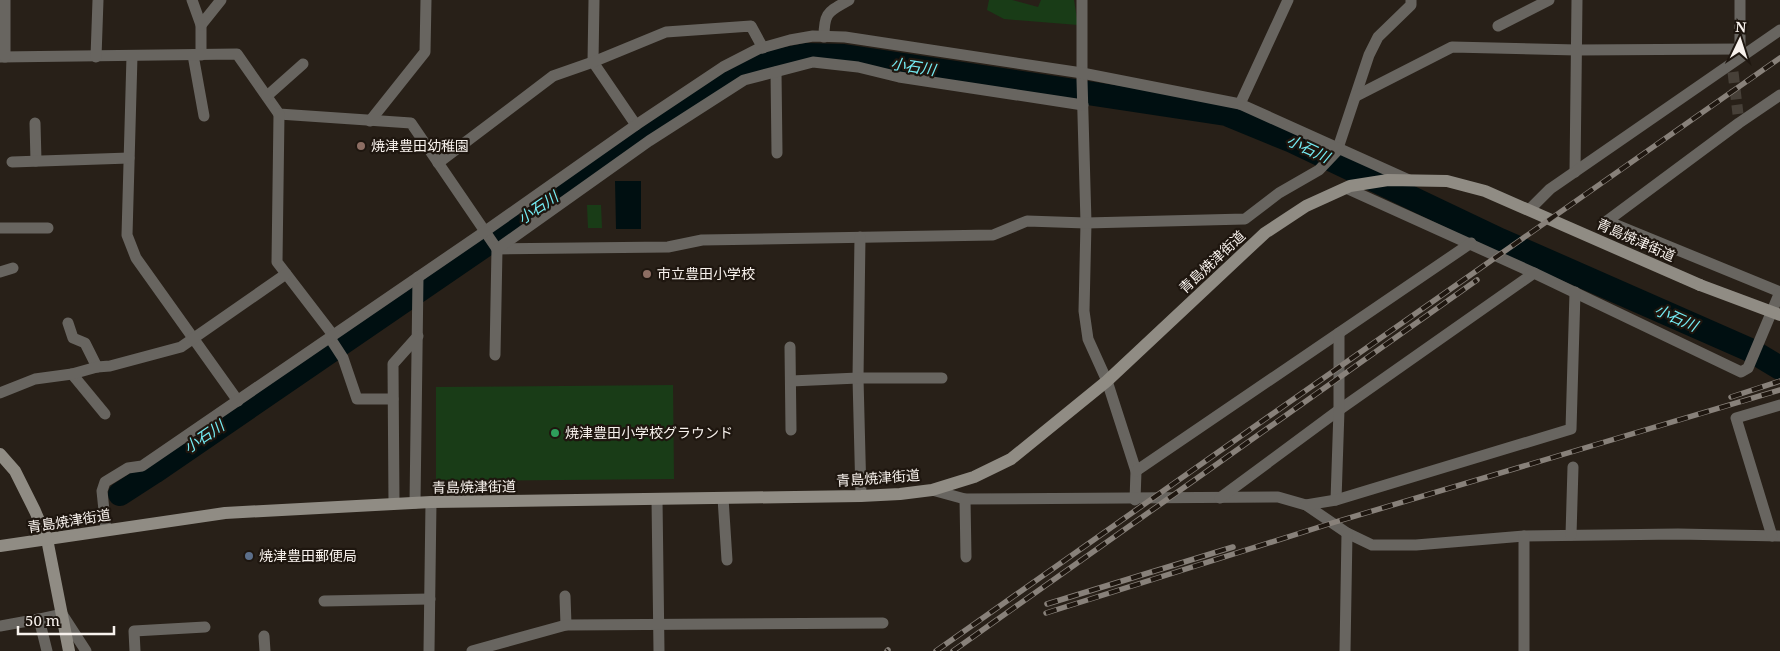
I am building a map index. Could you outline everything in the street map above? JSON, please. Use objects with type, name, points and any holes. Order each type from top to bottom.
[{"type":"main road","name":"青島焼津街道","points":[[0,546],[225,513],[431,502],[861,496],[932,490],[974,477],[1011,459],[1107,381],[1265,233],[1306,206],[1348,187],[1388,180],[1447,181],[1485,191],[1700,285],[1780,314]]},
{"type":"main road","points":[[0,454],[15,471],[47,539],[69,651]]},
{"type":"street","points":[[5,0],[2,57],[237,54],[279,114],[277,262],[331,336],[343,358],[357,399],[393,399]]},
{"type":"street","points":[[96,56],[98,0]]},
{"type":"street","points":[[192,0],[201,24],[197,55],[204,116]]},
{"type":"street","points":[[201,24],[221,0]]},
{"type":"street","points":[[370,121],[425,52],[426,0]]},
{"type":"street","points":[[594,0],[593,62],[636,125]]},
{"type":"street","points":[[824,36],[824,20],[828,13],[850,0]]},
{"type":"street","points":[[1082,0],[1086,223],[1084,311],[1088,338],[1107,381],[1136,471],[1135,500]]},
{"type":"street","points":[[1240,104],[1288,0]]},
{"type":"street","points":[[497,249],[668,247],[702,240],[993,236],[1027,221],[1086,223],[1245,219],[1279,193],[1319,170],[1338,149],[1369,55],[1378,38],[1411,5],[1411,0]]},
{"type":"street","points":[[1498,26],[1550,0]]},
{"type":"street","points":[[1575,172],[1577,0]]},
{"type":"street","points":[[1736,60],[1740,0]]},
{"type":"street","points":[[438,163],[553,76],[666,32],[751,26],[764,48]]},
{"type":"street","points":[[1529,210],[1550,189],[1780,30]]},
{"type":"street","points":[[106,530],[102,491],[105,482],[128,468],[142,466],[484,232],[636,125],[723,67],[764,48],[805,37],[845,37],[1240,104],[1407,180]]},
{"type":"street","points":[[1356,96],[1452,47],[1576,50],[1736,60]]},
{"type":"street","points":[[132,56],[127,235],[136,258],[238,401]]},
{"type":"street","points":[[497,249],[649,141],[722,93],[744,80],[812,62],[849,66],[899,77],[1083,105]]},
{"type":"street","points":[[267,96],[303,64]]},
{"type":"street","points":[[776,72],[777,153]]},
{"type":"street","points":[[1348,187],[1471,243],[1741,372],[1748,368],[1780,292],[1607,221],[1739,118],[1780,95]]},
{"type":"street","points":[[279,114],[411,123],[497,249],[495,355]]},
{"type":"street","points":[[35,123],[36,161]]},
{"type":"street","points":[[12,162],[129,158]]},
{"type":"street","points":[[0,228],[48,228]]},
{"type":"street","points":[[860,237],[858,378],[861,496]]},
{"type":"street","points":[[1136,471],[1471,243]]},
{"type":"street","points":[[0,272],[13,268]]},
{"type":"street","points":[[1220,498],[1339,410],[1534,273]]},
{"type":"street","points":[[0,393],[34,378],[72,374],[97,367],[110,366],[181,347],[194,340],[286,274]]},
{"type":"street","points":[[415,503],[418,277]]},
{"type":"street","points":[[1306,505],[1336,500],[1571,430],[1575,292]]},
{"type":"street","points":[[68,323],[73,338],[85,343],[97,367]]},
{"type":"street","points":[[1336,500],[1339,333]]},
{"type":"street","points":[[394,504],[393,364],[418,336]]},
{"type":"street","points":[[790,347],[791,430]]},
{"type":"street","points":[[72,374],[105,414]]},
{"type":"street","points":[[791,381],[858,378],[942,378]]},
{"type":"street","points":[[932,490],[965,499],[1135,500],[1278,498],[1306,505],[1347,533],[1372,545],[1416,545],[1524,536],[1678,534],[1776,536],[1736,418],[1780,405]]},
{"type":"street","points":[[1571,535],[1572,466]]},
{"type":"street","points":[[723,498],[727,560]]},
{"type":"street","points":[[657,499],[659,651]]},
{"type":"street","points":[[965,499],[966,557]]},
{"type":"street","points":[[429,651],[431,502]]},
{"type":"street","points":[[1345,651],[1347,533]]},
{"type":"street","points":[[1524,536],[1524,651]]},
{"type":"street","points":[[565,596],[566,625]]},
{"type":"street","points":[[324,601],[430,599]]},
{"type":"street","points":[[0,626],[40,620],[62,614],[86,651]]},
{"type":"street","points":[[40,620],[47,651]]},
{"type":"street","points":[[472,651],[566,625],[883,623]]},
{"type":"street","points":[[135,651],[134,631],[205,627]]},
{"type":"street","points":[[264,636],[265,651]]},
{"type":"street","points":[[517,639],[520,651]]},
{"type":"green space","points":[[989,0],[1012,0],[1038,7],[1041,0],[1074,0],[1078,25],[1004,19],[987,10]]},
{"type":"green space","points":[[587,205],[601,205],[602,228],[588,228]]},
{"type":"green space","name":"焼津豊田小学校グラウンド","points":[[673,385],[674,479],[436,481],[436,387]]},
{"type":"shaded area","points":[[615,181],[641,181],[641,229],[616,229]]},
{"type":"waterway","name":"小石川","points":[[120,494],[732,76],[766,63],[806,55],[844,56],[1226,114],[1292,141],[1500,240],[1750,350],[1780,368]]},
{"type":"tunnel","points":[[1733,72],[1738,114]]},
{"type":"railway","points":[[936,651],[1780,58]]},
{"type":"railway","points":[[953,651],[1477,280]]},
{"type":"railway","points":[[1731,397],[1780,381]]},
{"type":"railway","points":[[1046,613],[1332,523],[1780,390]]},
{"type":"railway","points":[[1047,604],[1233,547]]},
{"type":"place","name":"焼津豊田幼稚園","points":[[361,146]]},
{"type":"place","name":"市立豊田小学校","points":[[647,274]]},
{"type":"place","name":"焼津豊田小学校グラウンド","points":[[555,433]]},
{"type":"place","name":"焼津豊田郵便局","points":[[249,556]]}]
